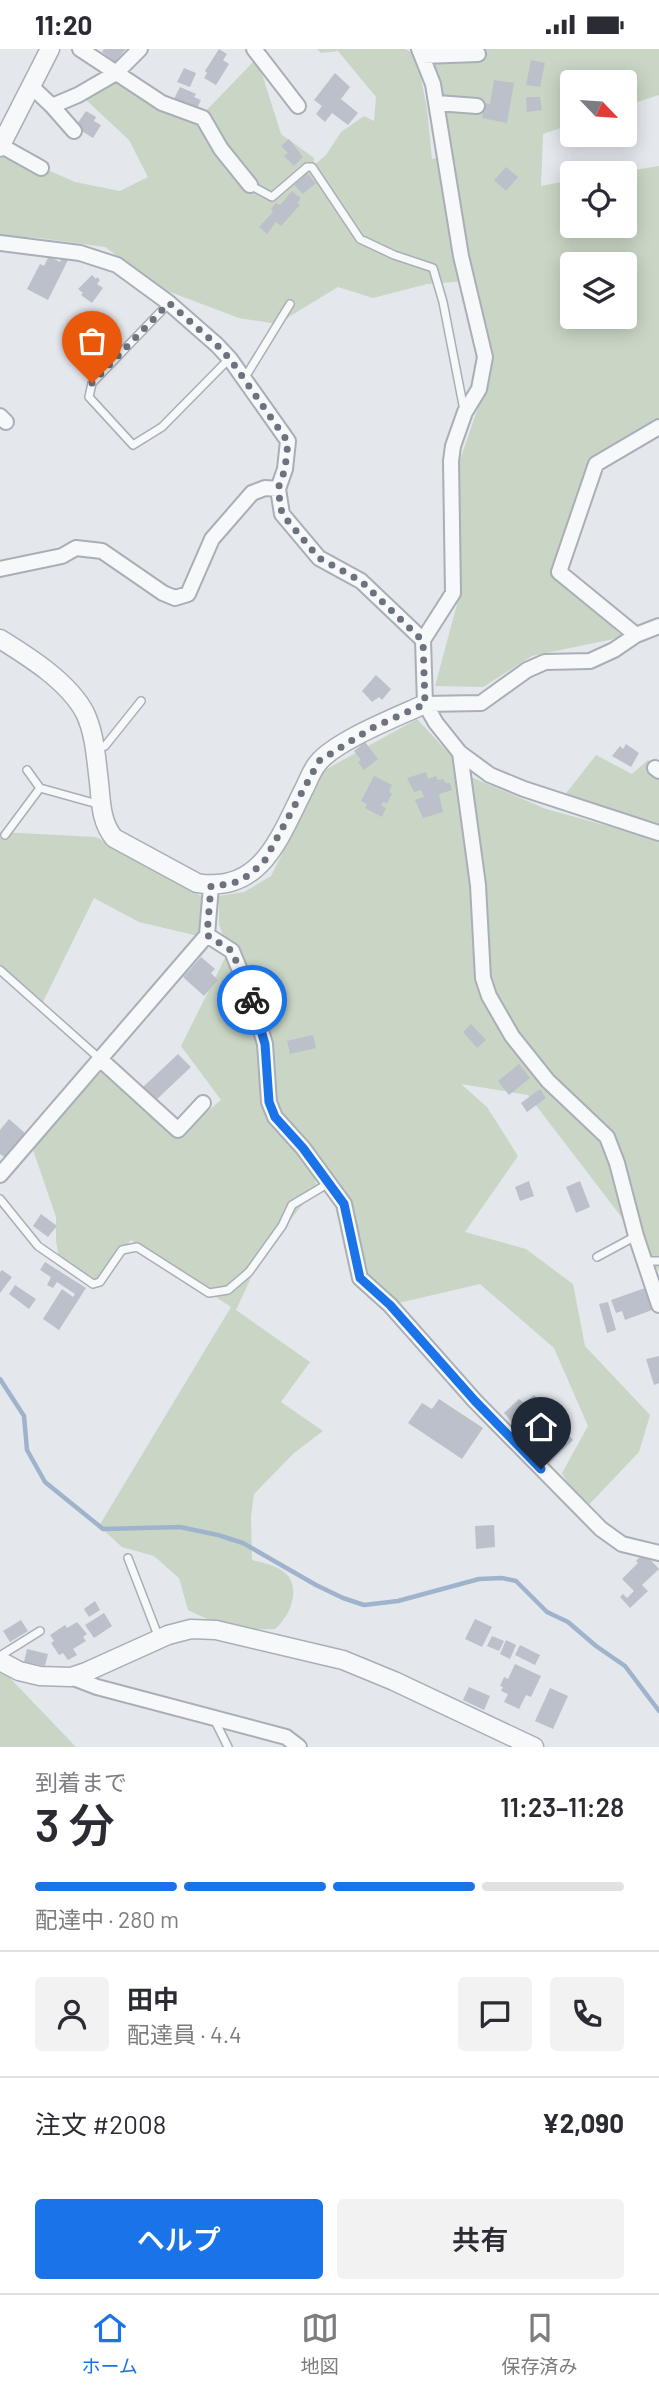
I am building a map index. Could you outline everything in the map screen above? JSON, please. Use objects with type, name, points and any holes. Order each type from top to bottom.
[{"type":"street","points":[[41,168],[0,146],[50,49]]},
{"type":"street","points":[[80,49],[162,103],[203,118],[222,149],[250,185]]},
{"type":"street","points":[[52,106],[78,95],[116,73],[140,49]]},
{"type":"street","points":[[254,49],[298,106]]},
{"type":"street","points":[[478,54],[420,53],[433,84],[461,256],[485,357],[479,390],[465,412],[453,446],[453,593],[423,641],[425,704],[460,753],[491,775],[524,789],[659,833]]},
{"type":"street","points":[[31,86],[74,131]]},
{"type":"street","points":[[437,103],[477,106]]},
{"type":"street","points":[[0,243],[80,253],[117,265],[169,303],[217,345],[230,359],[288,442],[285,469],[278,489],[282,514],[319,558],[361,581],[423,641]]},
{"type":"street","points":[[636,635],[559,572],[596,464],[659,427]]},
{"type":"street","points":[[0,569],[62,556],[76,548],[102,551],[163,593],[175,598],[188,593],[212,539],[252,493],[265,488],[278,489]]},
{"type":"street","points":[[0,639],[63,684],[86,715],[95,749],[101,806],[107,830],[114,838],[197,883],[211,886],[232,884],[251,874],[265,860],[319,761],[372,728],[425,704],[481,703],[527,670],[545,662],[590,660],[659,626]]},
{"type":"street","points":[[460,753],[478,885],[483,978],[489,996],[512,1036],[548,1081],[607,1137],[617,1163],[636,1236],[652,1261],[659,1305]]},
{"type":"street","points":[[0,1175],[207,935],[211,886]]},
{"type":"street","points":[[207,935],[232,951],[252,1000],[265,1044],[269,1102],[275,1117],[303,1148],[344,1204],[360,1278],[390,1305],[475,1401],[600,1529],[622,1545],[659,1553]]},
{"type":"street","points":[[100,1059],[178,1131],[203,1103]]},
{"type":"street","points":[[71,1678],[159,1639],[191,1629],[216,1630],[343,1660],[534,1747]]},
{"type":"street","points":[[0,1661],[19,1671],[40,1676],[71,1678],[286,1737],[299,1747]]},
{"type":"lane","points":[[250,185],[272,197],[307,167],[312,167],[360,239],[394,255],[433,268],[443,302],[465,412]]},
{"type":"lane","points":[[169,303],[92,383],[89,397],[133,445],[162,427],[230,359]]},
{"type":"lane","points":[[244,379],[290,304]]},
{"type":"lane","points":[[95,749],[105,746],[141,701]]},
{"type":"lane","points":[[27,770],[40,788],[101,806]]},
{"type":"lane","points":[[5,835],[40,788]]},
{"type":"lane","points":[[0,970],[100,1059]]},
{"type":"lane","points":[[0,1199],[38,1246],[93,1284],[100,1282],[122,1250],[137,1247],[209,1293],[228,1290],[249,1272],[282,1226],[292,1205],[328,1183]]},
{"type":"lane","points":[[597,1257],[636,1236]]},
{"type":"lane","points":[[128,1557],[159,1639]]},
{"type":"lane","points":[[0,1656],[40,1631]]},
{"type":"lane","points":[[213,1718],[228,1747]]},
{"type":"green space","points":[[317,49],[405,49],[415,54],[414,49],[659,49],[659,95],[637,102],[637,70],[560,70],[560,128],[543,134],[541,186],[560,182],[560,238],[637,238],[637,170],[659,166],[659,419],[592,458],[552,572],[623,637],[532,656],[483,687],[435,686],[460,593],[460,460],[481,399],[474,290],[441,132],[418,62],[427,109],[432,159],[439,158],[467,281],[427,284],[373,298],[338,287],[277,324],[239,318],[162,289],[105,247],[0,236],[0,158],[4,151],[75,182],[120,191],[148,177],[129,140],[84,98],[118,70],[200,117],[257,58],[281,134],[314,158],[313,166],[326,155],[341,132],[364,116],[374,121],[376,97],[338,51],[321,53]]},
{"type":"green space","points":[[417,719],[471,777],[546,809],[659,840],[659,1271],[645,1261],[636,1236],[528,1095],[461,1084],[487,1107],[518,1156],[465,1232],[526,1249],[573,1284],[585,1346],[650,1415],[639,1452],[583,1511],[562,1473],[588,1426],[554,1348],[480,1284],[390,1305],[360,1278],[339,1212],[313,1173],[317,1187],[262,1254],[236,1310],[310,1362],[281,1402],[323,1431],[294,1453],[254,1494],[251,1516],[252,1560],[272,1565],[286,1573],[292,1584],[293,1598],[284,1619],[275,1629],[230,1630],[188,1610],[179,1578],[154,1556],[122,1547],[99,1526],[231,1307],[131,1240],[90,1287],[60,1264],[56,1217],[32,1147],[103,1070],[182,1133],[221,1100],[181,1046],[229,950],[219,925],[219,896],[244,892],[271,876],[323,771]]},
{"type":"green space","points":[[596,755],[632,774],[648,760],[659,768],[659,823],[564,796]]},
{"type":"green space","points":[[0,832],[96,837],[203,897],[198,936],[139,922],[94,898],[42,1004],[0,965]]},
{"type":"green space","points":[[0,1672],[8,1676],[76,1747],[0,1747]]},
{"type":"building","points":[[104,49],[126,49],[115,62],[102,52]]},
{"type":"building","points":[[219,49],[227,54],[223,60],[229,64],[216,85],[204,78],[207,73],[205,71]]},
{"type":"building","points":[[531,60],[545,63],[540,87],[526,85]]},
{"type":"building","points":[[184,68],[196,73],[190,87],[177,82]]},
{"type":"building","points":[[335,73],[350,87],[341,99],[358,113],[348,125],[332,113],[325,122],[316,114],[322,106],[314,100]]},
{"type":"building","points":[[494,80],[514,83],[507,123],[482,118],[485,103],[490,104]]},
{"type":"building","points":[[180,87],[196,94],[194,97],[201,100],[196,110],[174,99]]},
{"type":"building","points":[[526,97],[540,97],[542,110],[527,112]]},
{"type":"building","points":[[86,111],[96,117],[94,121],[101,125],[93,138],[75,127]]},
{"type":"building","points":[[289,139],[303,157],[294,166],[284,156],[288,153],[281,146]]},
{"type":"building","points":[[506,167],[518,177],[506,191],[494,180]]},
{"type":"building","points":[[307,173],[316,183],[303,194],[294,185]]},
{"type":"building","points":[[292,191],[301,198],[297,203],[300,205],[281,226],[276,222],[267,234],[259,227],[273,212],[271,209],[276,203],[280,205]]},
{"type":"building","points":[[49,256],[60,262],[62,257],[68,260],[48,300],[27,289],[40,264],[44,266]]},
{"type":"building","points":[[92,275],[100,280],[97,284],[103,288],[92,303],[81,295],[83,293],[78,289]]},
{"type":"building","points":[[376,675],[391,689],[382,700],[379,697],[372,702],[362,691]]},
{"type":"building","points":[[365,742],[378,759],[364,770],[354,751]]},
{"type":"building","points":[[626,744],[639,753],[631,767],[612,756],[620,746],[623,749]]},
{"type":"building","points":[[426,772],[428,779],[436,776],[438,780],[443,779],[450,783],[452,790],[439,794],[443,812],[423,818],[415,800],[424,797],[421,790],[414,792],[407,778]]},
{"type":"building","points":[[374,776],[392,785],[389,792],[392,794],[387,803],[383,802],[381,805],[386,808],[382,817],[365,808],[367,804],[361,801]]},
{"type":"building","points":[[201,957],[215,969],[211,973],[218,980],[204,996],[183,977]]},
{"type":"building","points":[[471,1024],[486,1040],[477,1048],[463,1032]]},
{"type":"building","points":[[313,1035],[316,1048],[290,1054],[287,1041]]},
{"type":"building","points":[[178,1054],[191,1067],[156,1100],[143,1087]]},
{"type":"building","points":[[519,1064],[530,1078],[509,1095],[498,1081]]},
{"type":"building","points":[[540,1089],[546,1098],[527,1112],[521,1103]]},
{"type":"building","points":[[9,1119],[26,1134],[6,1158],[0,1154],[0,1130]]},
{"type":"building","points":[[529,1181],[534,1196],[520,1201],[515,1187]]},
{"type":"building","points":[[580,1181],[590,1207],[576,1213],[566,1187]]},
{"type":"building","points":[[41,1214],[57,1226],[48,1237],[33,1226]]},
{"type":"building","points":[[45,1262],[86,1288],[59,1330],[43,1319],[62,1289],[73,1297],[75,1294],[57,1282],[53,1288],[47,1285],[51,1277],[40,1270]]},
{"type":"building","points":[[2,1270],[12,1277],[0,1293],[0,1272]]},
{"type":"building","points":[[15,1285],[36,1299],[29,1309],[9,1294]]},
{"type":"building","points":[[645,1288],[652,1310],[625,1320],[622,1311],[616,1313],[611,1300]]},
{"type":"building","points":[[608,1302],[616,1330],[607,1333],[599,1304]]},
{"type":"building","points":[[659,1356],[659,1383],[654,1385],[646,1359]]},
{"type":"building","points":[[534,1395],[573,1440],[549,1464],[504,1413],[519,1399],[524,1403]]},
{"type":"building","points":[[439,1399],[483,1428],[462,1459],[408,1423],[422,1403],[432,1409]]},
{"type":"building","points":[[494,1525],[495,1547],[476,1549],[475,1526]]},
{"type":"building","points":[[644,1553],[659,1569],[642,1585],[648,1591],[630,1608],[620,1597],[623,1594],[627,1598],[634,1591],[622,1579]]},
{"type":"building","points":[[95,1601],[100,1610],[89,1617],[84,1609]]},
{"type":"building","points":[[104,1613],[112,1626],[94,1638],[85,1625]]},
{"type":"building","points":[[475,1619],[492,1627],[482,1647],[465,1639]]},
{"type":"building","points":[[21,1620],[28,1631],[10,1642],[3,1631]]},
{"type":"building","points":[[77,1622],[87,1634],[83,1637],[86,1641],[73,1649],[77,1655],[68,1660],[63,1653],[59,1655],[51,1643],[54,1641],[50,1635],[65,1625],[67,1628]]},
{"type":"building","points":[[492,1636],[504,1641],[499,1651],[487,1646]]},
{"type":"building","points":[[506,1640],[516,1645],[510,1659],[500,1654]]},
{"type":"building","points":[[520,1645],[540,1655],[535,1665],[515,1655]]},
{"type":"building","points":[[27,1649],[48,1654],[45,1666],[24,1662]]},
{"type":"building","points":[[515,1664],[541,1676],[531,1697],[526,1695],[519,1709],[504,1702],[508,1694],[501,1691],[503,1687],[500,1686],[504,1677],[508,1679]]},
{"type":"building","points":[[469,1687],[490,1696],[484,1710],[463,1700]]},
{"type":"building","points":[[550,1688],[568,1696],[553,1729],[535,1721]]},
{"type":"waterway","points":[[0,1379],[24,1416],[27,1450],[45,1482],[103,1529],[180,1527],[218,1535],[243,1543],[316,1585],[364,1605],[398,1601],[479,1579],[502,1578],[516,1581],[547,1612],[568,1622],[625,1666],[659,1711]]},
{"type":"way so far","points":[[92,383],[169,303],[230,359],[288,442],[285,469],[278,489],[282,514],[319,558],[361,581],[423,641],[425,704],[372,728],[319,761],[265,860],[251,874],[232,884],[211,886],[207,935],[232,951],[252,1000]]},
{"type":"route","points":[[252,1000],[265,1044],[269,1102],[275,1117],[303,1148],[344,1204],[360,1278],[390,1305],[475,1401],[541,1469]]}]
